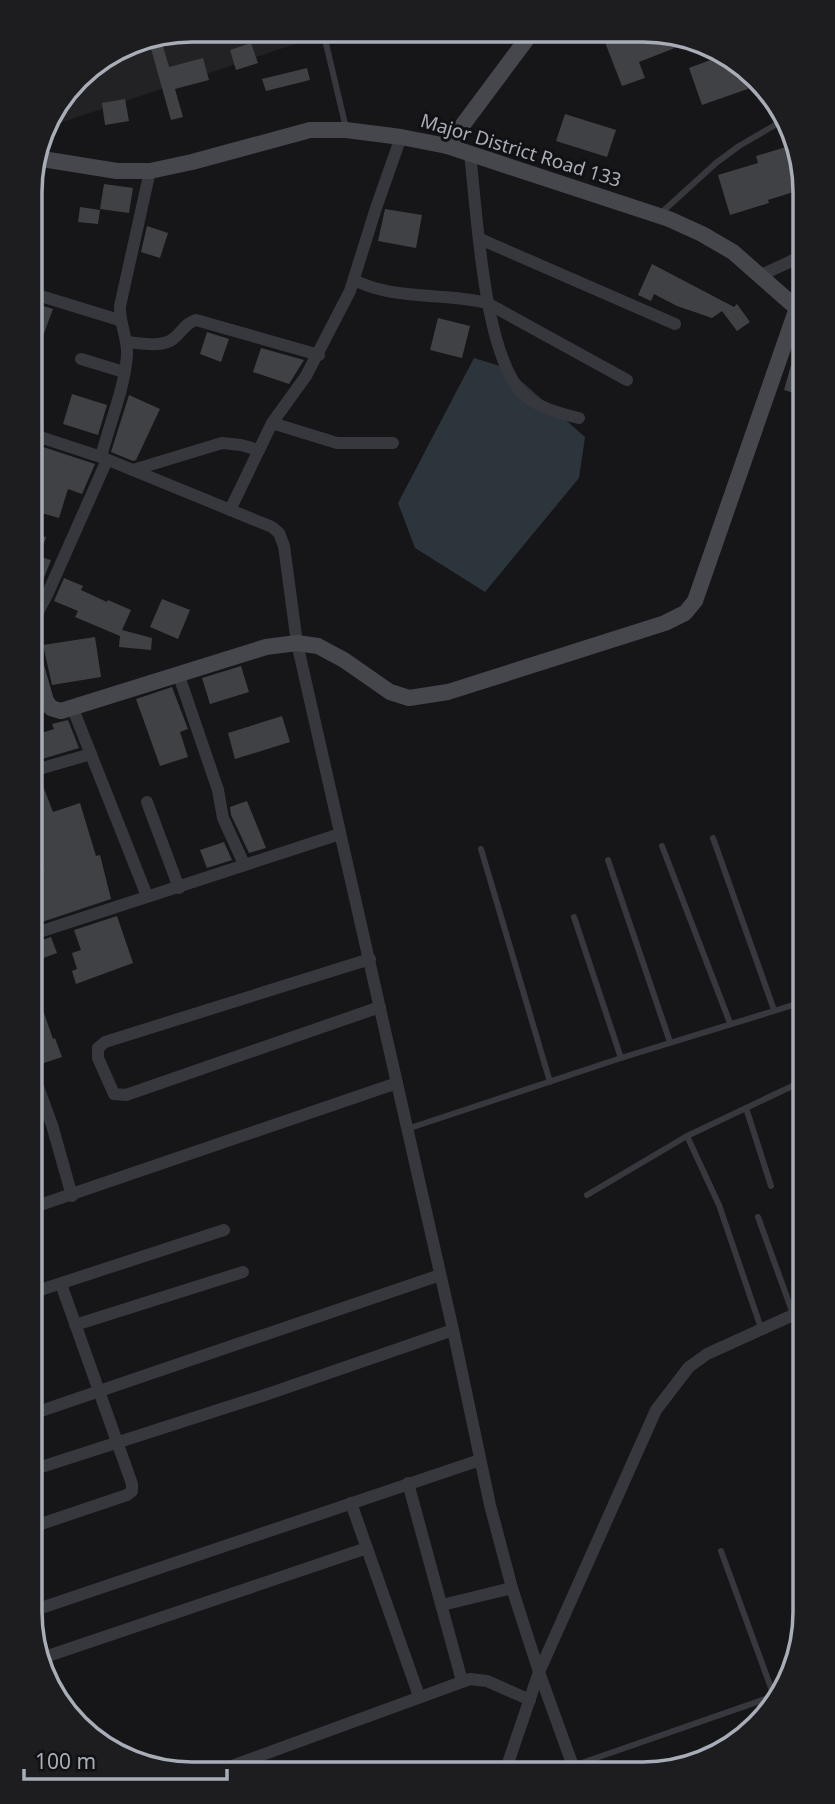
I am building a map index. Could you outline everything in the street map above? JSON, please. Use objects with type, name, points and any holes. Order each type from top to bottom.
[{"type":"street","points":[[447,146],[525,42]]},
{"type":"street","name":"Major District Road 133","points":[[46,160],[117,171],[150,171],[310,130],[346,130],[401,137],[447,146],[659,215],[702,234],[733,252],[793,304]]},
{"type":"street","points":[[230,510],[272,423],[319,355],[344,306],[401,137]]},
{"type":"street","points":[[470,154],[487,303],[506,368],[526,397],[557,412],[579,418]]},
{"type":"street","points":[[42,604],[104,459],[124,372],[127,342],[120,320],[120,306],[150,171]]},
{"type":"street","points":[[480,239],[675,324]]},
{"type":"street","points":[[761,275],[793,260]]},
{"type":"street","points":[[354,280],[370,288],[394,294],[466,298],[487,303],[627,380]]},
{"type":"street","points":[[42,297],[120,320]]},
{"type":"street","points":[[127,342],[169,342],[189,322],[196,320],[319,355]]},
{"type":"street","points":[[42,689],[51,708],[61,711],[73,709],[266,647],[297,643],[318,646],[344,660],[390,692],[409,698],[461,688],[653,627],[685,613],[695,601],[793,326]]},
{"type":"street","points":[[81,359],[124,372]]},
{"type":"street","points":[[272,423],[337,443],[393,443]]},
{"type":"street","points":[[42,438],[132,470],[272,527],[279,533],[287,564],[297,643],[370,959],[480,1460],[512,1588],[572,1762]]},
{"type":"street","points":[[132,470],[222,443],[259,450]]},
{"type":"street","points":[[178,674],[218,790],[223,818],[244,864]]},
{"type":"street","points":[[73,709],[147,896]]},
{"type":"street","points":[[42,768],[91,754]]},
{"type":"street","points":[[147,803],[179,888]]},
{"type":"street","points":[[42,931],[340,834]]},
{"type":"street","points":[[370,959],[105,1042],[98,1048],[98,1058],[114,1094],[126,1095],[380,1007]]},
{"type":"street","points":[[42,1205],[397,1083]]},
{"type":"street","points":[[42,1101],[72,1196]]},
{"type":"street","points":[[42,1290],[224,1230]]},
{"type":"street","points":[[75,1325],[243,1272]]},
{"type":"street","points":[[42,1410],[440,1275]]},
{"type":"street","points":[[42,1524],[132,1491],[61,1284]]},
{"type":"street","points":[[508,1762],[539,1672],[656,1410],[689,1367],[707,1354],[793,1316]]},
{"type":"street","points":[[42,1467],[453,1330]]},
{"type":"street","points":[[42,1607],[480,1460]]},
{"type":"street","points":[[408,1483],[462,1681]]},
{"type":"street","points":[[351,1503],[419,1696]]},
{"type":"street","points":[[49,1657],[367,1548]]},
{"type":"street","points":[[442,1605],[512,1588]]},
{"type":"street","points":[[242,1762],[470,1679],[487,1681],[530,1700]]},
{"type":"lane","points":[[326,42],[346,130]]},
{"type":"lane","points":[[659,215],[716,163],[777,124]]},
{"type":"lane","points":[[713,838],[774,1010]]},
{"type":"lane","points":[[662,846],[730,1023]]},
{"type":"lane","points":[[481,849],[550,1082]]},
{"type":"lane","points":[[608,860],[670,1042]]},
{"type":"lane","points":[[574,917],[621,1058]]},
{"type":"lane","points":[[407,1129],[670,1042],[793,1005]]},
{"type":"lane","points":[[587,1195],[687,1136],[793,1086]]},
{"type":"lane","points":[[746,1108],[771,1186]]},
{"type":"lane","points":[[687,1136],[719,1205],[761,1328]]},
{"type":"lane","points":[[758,1217],[793,1295]]},
{"type":"lane","points":[[721,1551],[773,1687]]},
{"type":"lane","points":[[588,1762],[764,1700]]},
{"type":"shaded area","points":[[182,42],[301,42],[58,123],[73,101],[93,79],[135,53]]},
{"type":"shaded area","points":[[474,358],[506,368],[585,437],[579,478],[485,592],[415,548],[398,503]]},
{"type":"building","points":[[605,42],[662,43],[678,47],[639,62],[645,78],[622,86]]},
{"type":"building","points":[[251,43],[258,63],[236,70],[230,50]]},
{"type":"building","points":[[163,45],[169,67],[203,58],[209,80],[175,89],[183,117],[171,120],[151,48]]},
{"type":"building","points":[[713,59],[751,88],[702,105],[689,68]]},
{"type":"building","points":[[307,68],[310,80],[266,91],[262,79]]},
{"type":"building","points":[[125,99],[129,121],[105,125],[102,103]]},
{"type":"building","points":[[565,114],[616,130],[607,157],[556,141]]},
{"type":"building","points":[[786,147],[793,192],[730,215],[718,175],[758,163],[756,156]]},
{"type":"building","points":[[104,184],[133,188],[129,213],[100,209]]},
{"type":"building","points":[[80,207],[100,210],[98,224],[78,222]]},
{"type":"building","points":[[385,209],[422,215],[416,248],[378,241]]},
{"type":"building","points":[[147,226],[168,233],[160,258],[141,252]]},
{"type":"building","points":[[652,264],[734,307],[737,304],[750,322],[737,331],[722,311],[712,318],[677,306],[654,294],[651,301],[638,295]]},
{"type":"building","points":[[42,306],[53,309],[42,338]]},
{"type":"building","points":[[438,318],[470,326],[462,358],[430,350]]},
{"type":"building","points":[[207,332],[229,339],[221,362],[200,354]]},
{"type":"building","points":[[261,348],[304,360],[289,384],[253,372]]},
{"type":"building","points":[[793,358],[793,393],[784,390]]},
{"type":"building","points":[[72,394],[107,405],[98,435],[63,424]]},
{"type":"building","points":[[129,395],[160,409],[136,460],[133,461],[111,452]]},
{"type":"building","points":[[42,447],[95,464],[82,494],[68,489],[59,518],[42,513]]},
{"type":"building","points":[[42,558],[51,560],[42,583]]},
{"type":"building","points":[[64,578],[83,586],[81,590],[131,610],[122,630],[152,638],[151,650],[119,647],[120,636],[75,617],[78,611],[54,601]]},
{"type":"building","points":[[162,599],[190,610],[178,639],[150,627]]},
{"type":"building","points":[[95,637],[101,677],[52,685],[43,645]]},
{"type":"building","points":[[241,666],[249,692],[210,704],[202,678]]},
{"type":"building","points":[[172,687],[188,729],[180,732],[188,757],[160,766],[136,699]]},
{"type":"building","points":[[282,716],[290,742],[235,759],[228,733]]},
{"type":"building","points":[[68,720],[79,748],[42,759],[42,733],[54,729],[52,724]]},
{"type":"building","points":[[42,783],[53,812],[80,803],[96,856],[100,855],[111,899],[42,922]]},
{"type":"building","points":[[247,801],[266,848],[249,853],[231,815],[230,807]]},
{"type":"building","points":[[224,842],[232,860],[207,868],[200,850]]},
{"type":"building","points":[[117,916],[133,963],[76,984],[72,971],[77,969],[72,953],[81,950],[74,930]]},
{"type":"building","points":[[51,937],[57,953],[42,959],[42,940]]},
{"type":"building","points":[[42,1007],[53,1039],[55,1038],[62,1057],[42,1064]]}]
